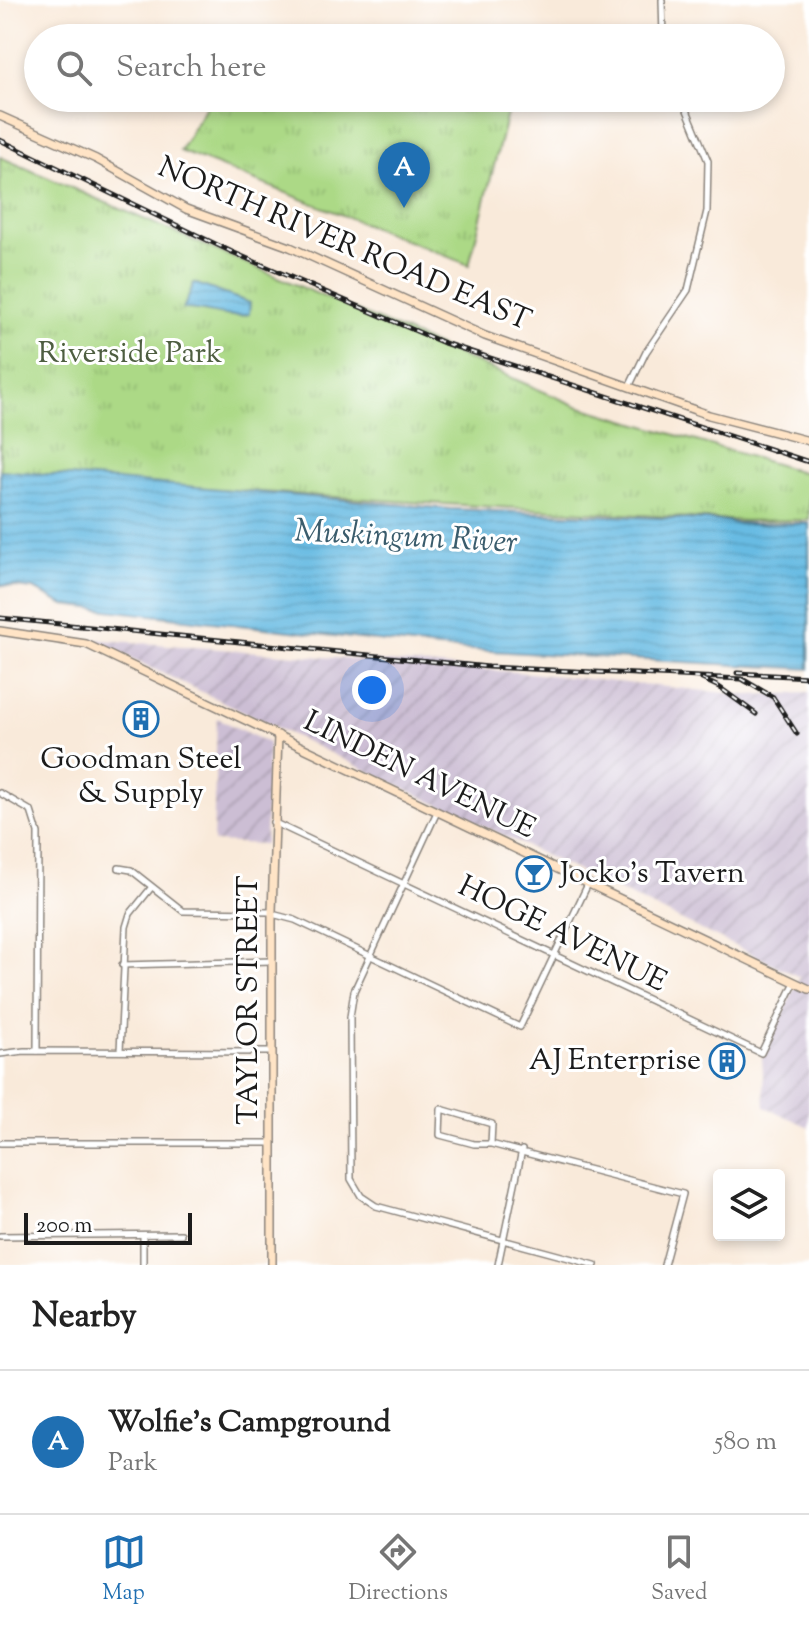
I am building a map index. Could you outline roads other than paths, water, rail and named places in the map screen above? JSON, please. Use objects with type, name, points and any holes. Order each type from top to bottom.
[{"type":"street","points":[[662,0],[663,24]]},
{"type":"street","points":[[630,385],[646,352],[688,290],[707,211],[708,161],[688,112]]},
{"type":"street","name":"NORTH RIVER ROAD EAST","points":[[0,116],[96,159],[200,215],[290,247],[474,331],[709,415],[809,441]]},
{"type":"street","name":"LINDEN AVENUE","points":[[0,631],[86,644],[809,989]]},
{"type":"street","name":"TAYLOR STREET","points":[[272,1265],[273,822],[278,735]]},
{"type":"street","points":[[0,793],[31,811],[38,833],[37,1051]]},
{"type":"street","points":[[437,811],[354,991],[350,1017],[350,1174],[356,1190],[376,1206],[595,1265]]},
{"type":"street","name":"HOGE AVENUE","points":[[273,822],[761,1053],[795,982]]},
{"type":"street","points":[[119,868],[131,870],[183,911],[283,915],[520,1027],[588,883]]},
{"type":"street","points":[[120,1051],[122,965],[128,918],[151,888]]},
{"type":"street","points":[[122,965],[272,961]]},
{"type":"street","points":[[0,1054],[37,1051],[271,1052]]},
{"type":"street","points":[[491,1144],[492,1124],[441,1109],[440,1135],[474,1144],[522,1150],[683,1194],[664,1265]]},
{"type":"street","points":[[0,1143],[272,1143]]},
{"type":"street","points":[[498,1265],[522,1150]]},
{"type":"street","points":[[0,1236],[181,1234]]},
{"type":"street","points":[[143,1235],[143,1265]]},
{"type":"water","points":[[194,283],[250,303],[249,314],[232,316],[183,309]]},
{"type":"water","name":"Muskingum River","points":[[0,470],[450,509],[742,524],[809,523],[809,669],[439,648],[64,605],[34,589],[0,585]]},
{"type":"railway","points":[[0,140],[232,252],[444,343],[809,462]]},
{"type":"railway","points":[[0,618],[488,667],[742,679],[773,697],[797,734]]},
{"type":"railway","points":[[737,673],[809,677]]},
{"type":"railway","points":[[702,679],[719,687],[756,714]]},
{"type":"place","name":"Wolfie's Campground","points":[[404,208]]},
{"type":"place","name":"Goodman Steel & Supply","points":[[141,719]]},
{"type":"place","name":"Jocko's Tavern","points":[[534,874]]},
{"type":"place","name":"AJ Enterprise","points":[[727,1061]]},
{"type":"park label","name":"Riverside Park","points":[[130,354]]}]
